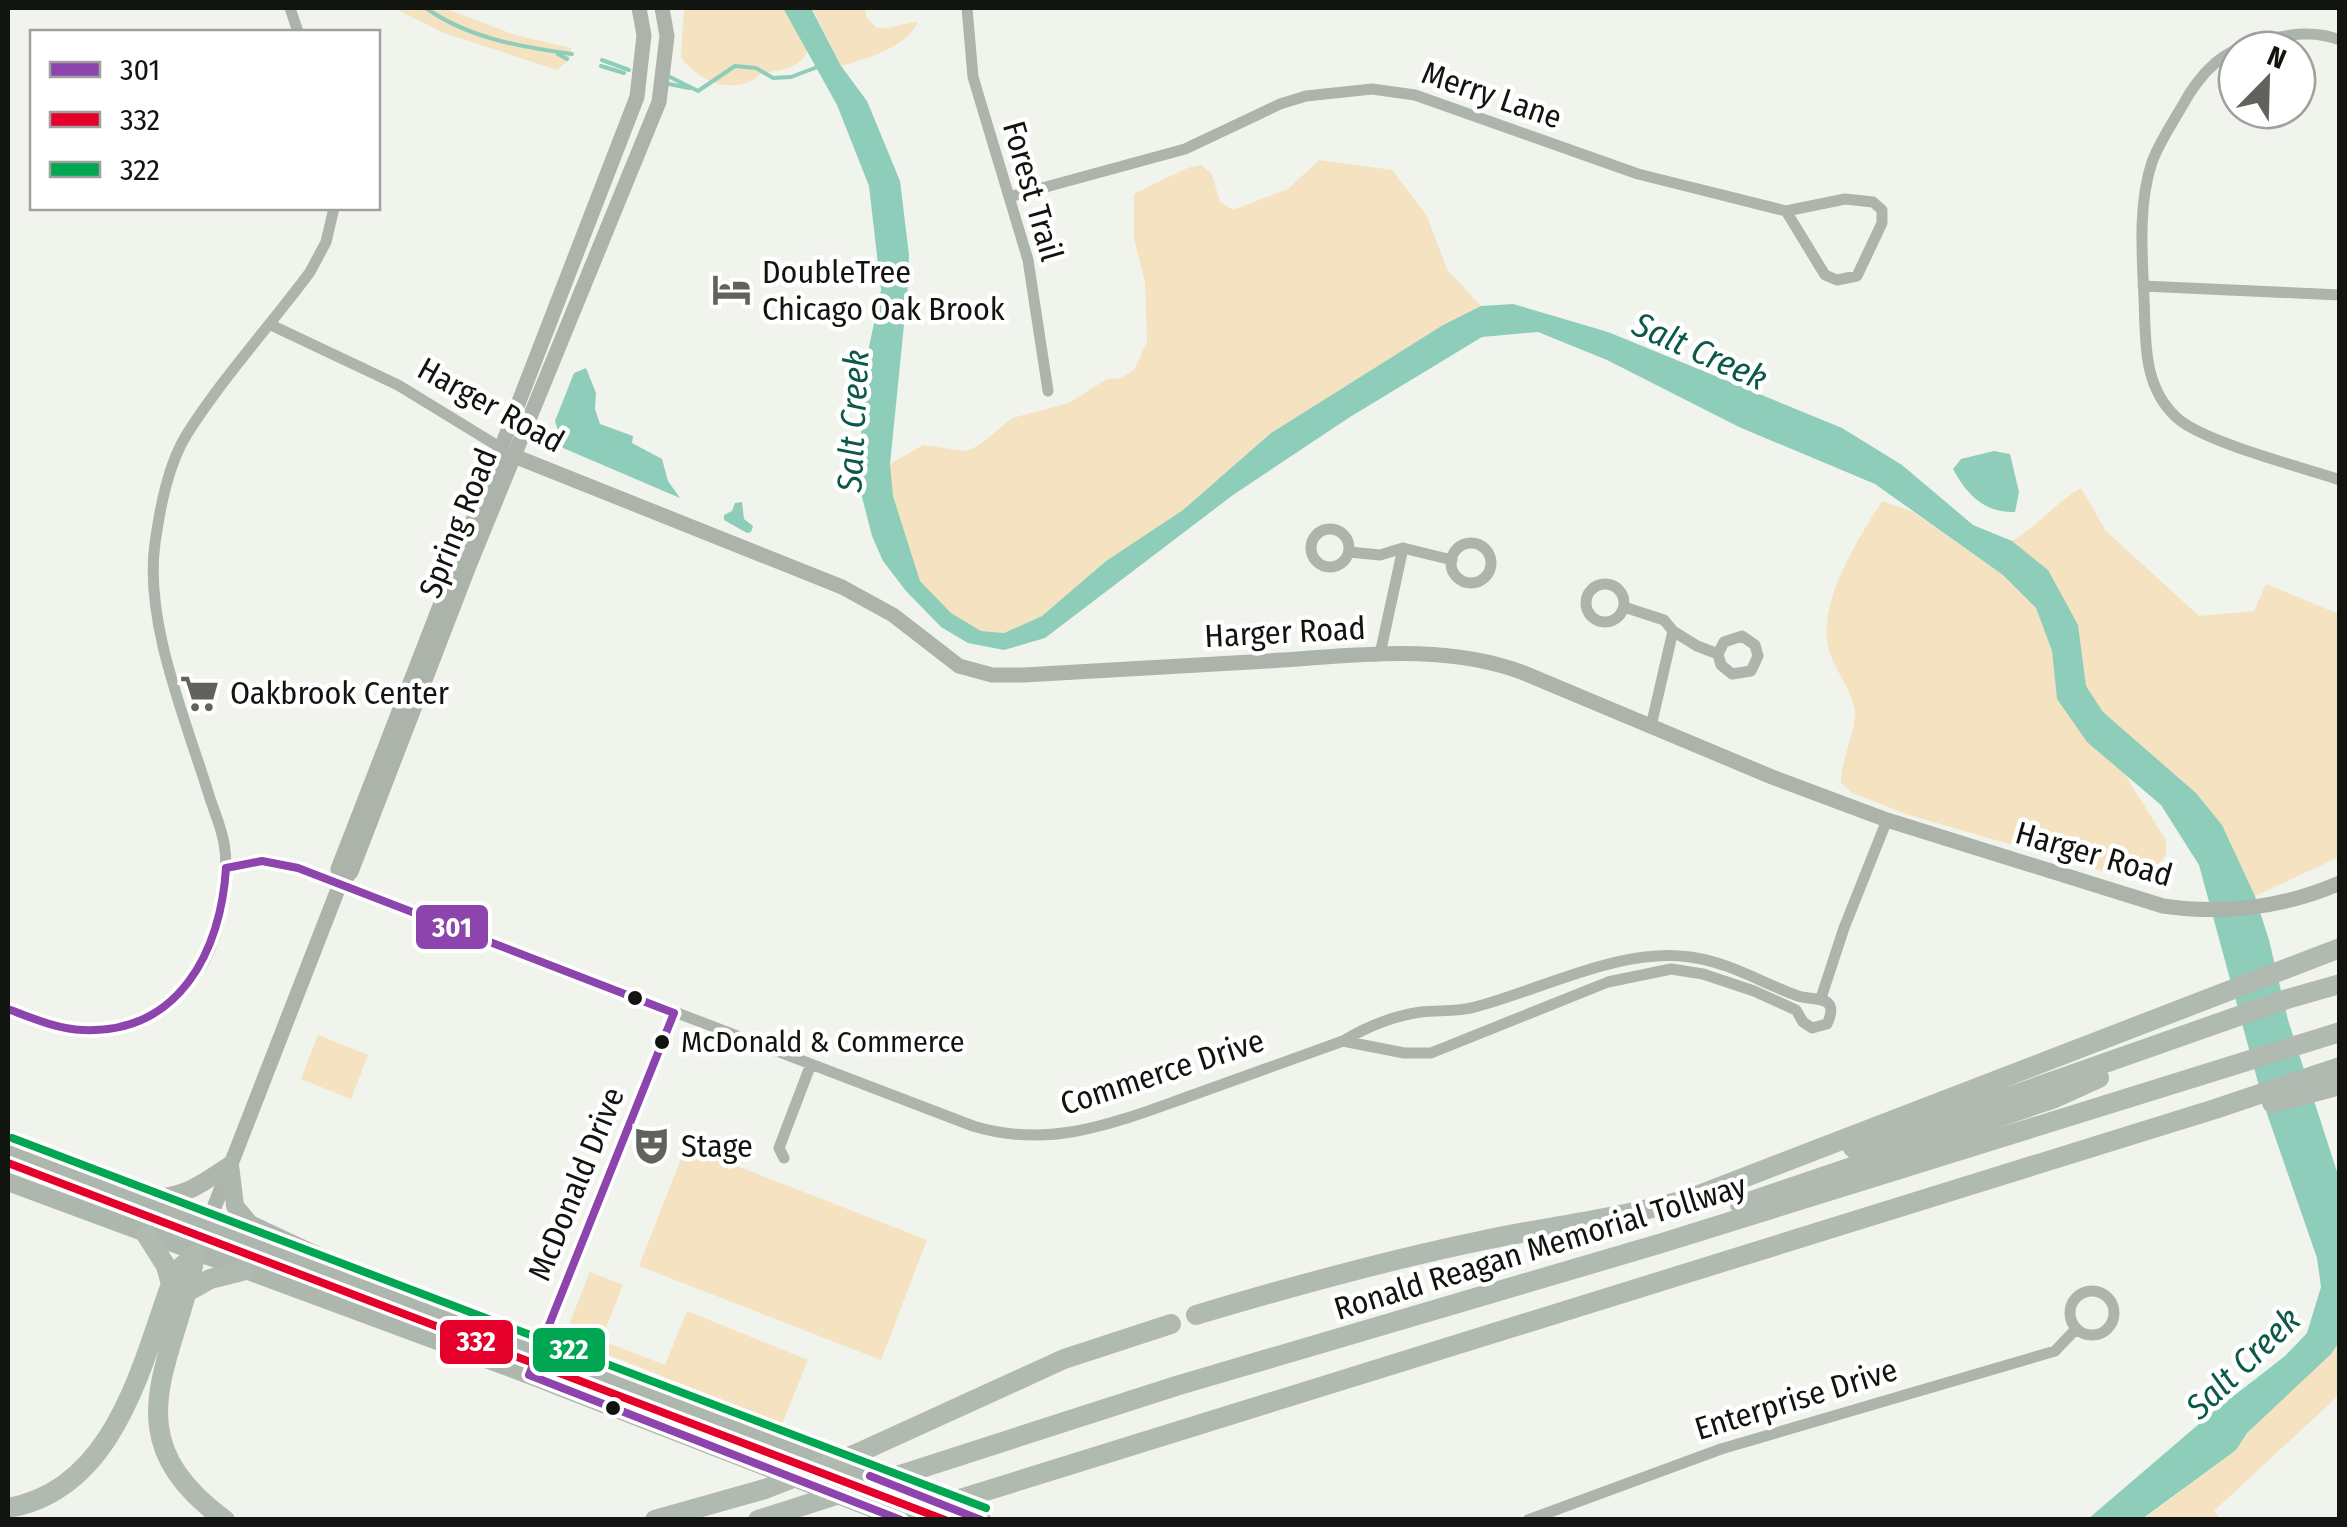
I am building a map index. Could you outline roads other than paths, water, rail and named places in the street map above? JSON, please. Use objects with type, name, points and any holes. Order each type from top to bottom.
[{"type":"highway","name":"Ronald Reagan Memorial Tollway","points":[[1196,1315],[1331,1274],[1483,1240],[1639,1213],[1691,1198],[2340,948]]},
{"type":"highway","points":[[1691,1198],[1926,1126],[2340,984]]},
{"type":"highway","points":[[1662,1243],[1699,1219],[2055,1098],[2228,1021]]},
{"type":"highway","name":"Ronald Reagan Memorial Tollway","points":[[758,1520],[1176,1386],[1662,1243],[2330,1035]]},
{"type":"highway","name":"Ronald Reagan Memorial Tollway","points":[[890,1520],[2239,1100],[2337,1077]]},
{"type":"highway","points":[[2216,1108],[2263,1106],[2337,1077]]},
{"type":"highway","points":[[147,1236],[179,1288]]},
{"type":"highway","points":[[196,1254],[181,1268],[158,1395],[160,1430],[171,1464],[186,1485],[225,1520]]},
{"type":"highway","points":[[8,1508],[51,1496],[99,1451],[179,1288],[242,1271]]},
{"type":"highway","points":[[655,1520],[765,1489],[858,1453],[1064,1359],[1171,1324]]},
{"type":"main road","points":[[8,1150],[982,1520]]},
{"type":"main road","points":[[141,1200],[175,1198],[230,1165],[235,1206],[250,1224],[306,1247],[331,1262],[344,1276]]},
{"type":"main road","points":[[8,1182],[902,1520]]},
{"type":"street","name":"Spring Road","points":[[196,1254],[340,884],[352,872],[637,97],[644,35],[639,8]]},
{"type":"street","name":"Spring Road","points":[[508,452],[659,102],[667,36],[662,8]]},
{"type":"street","name":"Forest Trail","points":[[966,8],[973,78],[983,120],[1028,260],[1048,391]]},
{"type":"street","points":[[2340,40],[2302,33],[2250,43],[2219,58],[2200,75],[2152,162],[2142,226],[2146,363],[2159,396],[2178,419],[2203,434],[2340,480]]},
{"type":"street","name":"Merry Lane","points":[[1010,197],[1185,149],[1297,98],[1360,89],[1414,95],[1638,174],[1786,211],[1860,199],[1873,202],[1882,210],[1882,224],[1857,276],[1837,280],[1826,274],[1786,211]]},
{"type":"street","points":[[8,1008],[54,1027],[117,1029],[140,1021],[165,1004],[204,961],[225,894],[224,842],[177,693],[157,610],[154,546],[166,491],[185,437],[310,272],[326,242],[334,210]]},
{"type":"street","points":[[2144,286],[2340,295]]},
{"type":"street","name":"Harger Road","points":[[272,325],[398,385],[508,452],[862,596],[893,615],[946,658],[975,672],[1024,675],[1380,654],[1452,654],[1490,660],[1772,777],[1887,820],[2163,906],[2234,910],[2276,904],[2340,883]]},
{"type":"street","points":[[1380,654],[1403,548]]},
{"type":"street","points":[[1349,552],[1380,555],[1403,548],[1452,560]]},
{"type":"street","points":[[1624,607],[1664,620],[1674,631],[1718,654]]},
{"type":"street","points":[[1651,726],[1674,631]]},
{"type":"street","points":[[1343,1041],[1404,1053],[1431,1053],[1579,992],[1656,970],[1688,970],[1754,992],[1796,1010],[1812,1028],[1822,1026],[1829,1019],[1830,1010],[1822,998],[1844,928],[1887,820]]},
{"type":"street","points":[[226,868],[246,860],[270,860],[340,884]]},
{"type":"street","name":"Commerce Drive","points":[[340,884],[983,1129],[1024,1136],[1051,1136],[1110,1124],[1343,1041],[1378,1022],[1398,1016],[1470,1009],[1635,960],[1669,956],[1708,961],[1802,997],[1822,998]]},
{"type":"street","name":"McDonald Drive","points":[[529,1376],[674,1013]]},
{"type":"street","points":[[784,1158],[779,1148],[811,1064]]},
{"type":"street","name":"Enterprise Drive","points":[[1528,1520],[1716,1450],[2055,1351],[2076,1329]]},
{"type":"waterway","points":[[426,8],[477,34],[572,54]]},
{"type":"waterway","points":[[558,54],[567,59]]},
{"type":"waterway","points":[[602,60],[629,70]]},
{"type":"waterway","points":[[601,66],[624,73]]},
{"type":"waterway","points":[[670,77],[698,91],[735,66],[756,68],[773,78],[791,77],[820,66]]},
{"type":"waterway","points":[[669,84],[689,88]]},
{"type":"place","name":"DoubleTree Chicago Oak Brook","points":[[732,290]]},
{"type":"place","name":"Oakbrook Center","points":[[200,693]]},
{"type":"place","name":"McDonald & Commerce","points":[[662,1042]]},
{"type":"place","name":"Stage","points":[[651,1146]]},
{"type":"water label","name":"Salt Creek","points":[[1700,351]]},
{"type":"water label","name":"Salt Creek","points":[[853,421]]},
{"type":"water label","name":"Salt Creek","points":[[2243,1363]]}]
